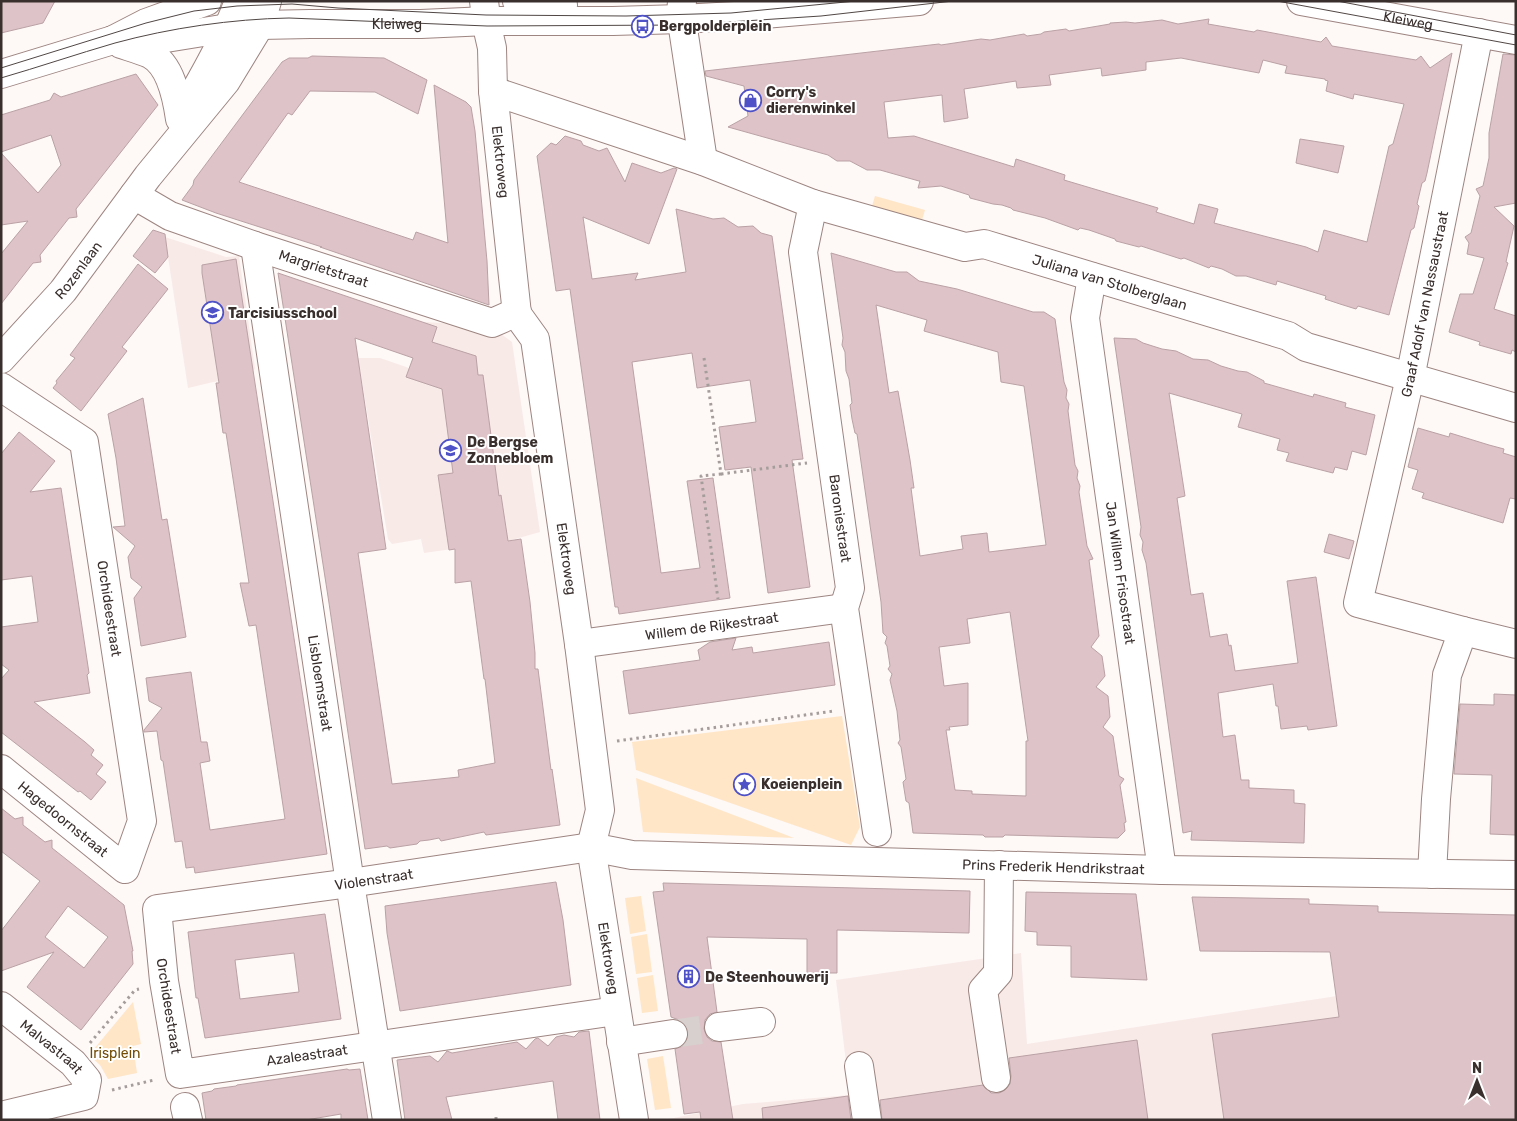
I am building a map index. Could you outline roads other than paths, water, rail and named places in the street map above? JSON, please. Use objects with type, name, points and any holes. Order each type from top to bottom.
[{"type":"street","name":"Kleiweg","points":[[1,74],[112,40],[146,23],[207,1]]},
{"type":"street","name":"Rozenlaan","points":[[141,186],[180,119],[228,28],[239,1]]},
{"type":"street","name":"Kleiweg","points":[[112,40],[166,38],[228,28],[263,13],[310,24],[420,24],[485,11],[536,7],[682,10],[753,15],[919,1]]},
{"type":"street","name":"Kleiweg","points":[[1301,1],[1516,40]]},
{"type":"street","points":[[493,91],[703,161],[682,10]]},
{"type":"street","name":"Elektroweg","points":[[485,11],[492,48],[493,91],[517,313],[534,339],[579,644],[600,810],[591,847],[634,1120]]},
{"type":"street","name":"Rozenlaan","points":[[1,359],[63,291],[141,186],[226,81],[263,13]]},
{"type":"street","name":"Graaf Adolf van Nassaustraat","points":[[1463,631],[1358,603],[1410,378],[1479,33]]},
{"type":"street","points":[[112,40],[151,55],[163,64],[178,98],[180,119]]},
{"type":"street","name":"Juliana van Stolberglaan","points":[[703,161],[813,204],[965,246],[984,244],[1288,336],[1306,348],[1516,408]]},
{"type":"street","name":"Margrietstraat","points":[[141,186],[170,216],[256,246],[492,323],[517,313]]},
{"type":"street","name":"Baroniestraat","points":[[813,204],[803,252],[850,588],[844,608],[877,832]]},
{"type":"street","name":"Lisbloemstraat","points":[[256,246],[387,1120]]},
{"type":"street","name":"Jan Willem Frisostraat","points":[[1092,277],[1085,318],[1162,870]]},
{"type":"street","name":"Orchideestraat","points":[[1,387],[84,442],[142,821],[125,869]]},
{"type":"street","name":"Willem de Rijkestraat","points":[[579,644],[844,608]]},
{"type":"street","points":[[1432,874],[1436,798],[1447,675],[1463,631],[1516,644]]},
{"type":"street","name":"Hagedoornstraat","points":[[1,769],[125,869]]},
{"type":"street","name":"Violenstraat","points":[[157,909],[350,883],[591,847]]},
{"type":"street","name":"Prins Frederik Hendrikstraat","points":[[591,847],[632,855],[1162,870],[1516,875]]},
{"type":"street","points":[[996,1078],[983,990],[998,973],[999,865]]},
{"type":"street","name":"Orchideestraat","points":[[157,909],[164,981],[180,1074]]},
{"type":"street","name":"Malvastraat","points":[[1,1006],[73,1063],[87,1080],[84,1096],[1,1116]]},
{"type":"street","name":"Azaleastraat","points":[[180,1074],[616,1011]]},
{"type":"street","points":[[719,1027],[761,1022]]},
{"type":"street","points":[[621,1042],[673,1034]]},
{"type":"street","points":[[859,1066],[867,1120]]},
{"type":"tunnel","points":[[673,1034],[719,1027]]},
{"type":"tram line","points":[[1,68],[146,23],[194,11],[237,6],[292,4],[486,15],[626,16],[731,13],[856,1]]},
{"type":"tram line","points":[[1,78],[101,47],[157,33],[245,20],[289,18],[487,26],[682,25],[821,16],[953,1]]},
{"type":"tram line","points":[[1277,1],[1516,45]]},
{"type":"tram line","points":[[1337,1],[1516,35]]},
{"type":"place","name":"Bergpolderplein","points":[[643,26]]},
{"type":"place","name":"Corry's dierenwinkel","points":[[750,100]]},
{"type":"place","name":"Tarcisiusschool","points":[[212,313]]},
{"type":"place","name":"De Bergse Zonnebloem","points":[[451,450]]},
{"type":"place","name":"Koeienplein","points":[[745,784]]},
{"type":"place","name":"De Steenhouwerij","points":[[689,977]]},
{"type":"park label","name":"Irisplein","points":[[115,1053]]}]
